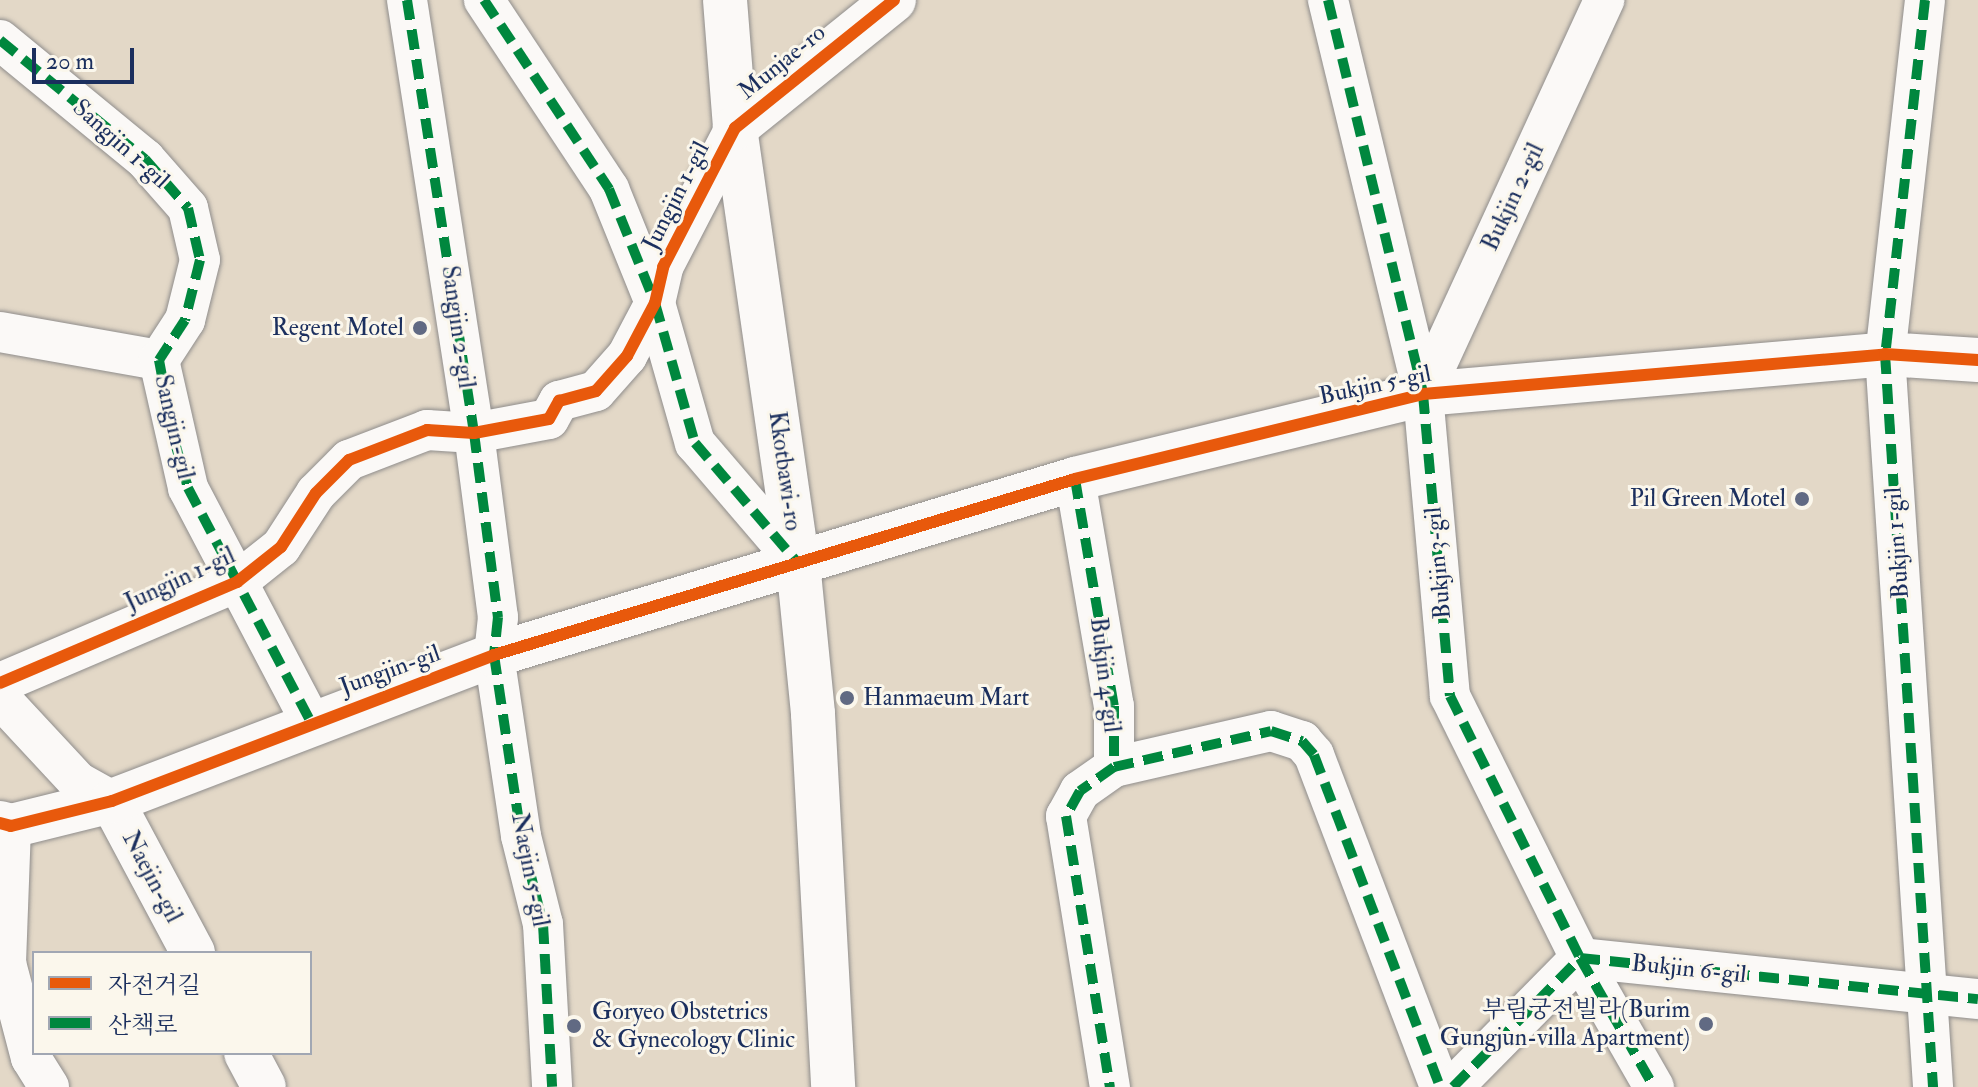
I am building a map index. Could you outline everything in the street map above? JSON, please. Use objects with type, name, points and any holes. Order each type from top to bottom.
[{"type":"street","name":"Sangjin 2-gil","points":[[407,0],[474,433],[498,617],[494,655]]},
{"type":"street","name":"Jungjin 1-gil","points":[[484,0],[609,189],[655,303],[695,443],[798,563]]},
{"type":"street","name":"Kkotbawi-ro","points":[[725,0],[735,128],[798,563],[813,714],[833,1087]]},
{"type":"street","name":"Munjae-ro","points":[[735,128],[894,0]]},
{"type":"street","name":"Bukjin 3-gil","points":[[1328,0],[1423,394],[1450,696],[1580,958],[1654,1087]]},
{"type":"street","name":"Bukjin 2-gil","points":[[1423,394],[1604,0]]},
{"type":"street","name":"Bukjin 1-gil","points":[[1925,0],[1885,354],[1933,1087]]},
{"type":"street","name":"Sangjin 1-gil","points":[[0,40],[145,159],[188,208],[200,260],[185,320],[159,360]]},
{"type":"street","name":"Jungjin 1-gil","points":[[0,683],[237,582],[281,547],[316,493],[349,460],[427,430],[474,433],[549,419],[559,401],[596,391],[627,356],[655,303],[663,267],[735,128]]},
{"type":"street","name":"Sangjin-gil","points":[[0,332],[159,360],[188,488],[311,722]]},
{"type":"street","name":"Bukjin 5-gil","points":[[798,563],[1075,479],[1423,394],[1885,354],[1978,360]]},
{"type":"street","name":"Bukjin 4-gil","points":[[1075,479],[1114,706],[1114,767],[1080,791],[1066,816],[1110,1087]]},
{"type":"street","name":"Jungjin-gil","points":[[6,824],[112,801],[311,722],[494,655],[798,563]]},
{"type":"street","name":"Naejin 5-gil","points":[[494,655],[521,836],[543,924],[552,1087]]},
{"type":"street","points":[[0,698],[78,782],[112,801]]},
{"type":"street","points":[[1114,767],[1271,731],[1302,741],[1314,755],[1440,1087]]},
{"type":"street","name":"Naejin-gil","points":[[112,801],[192,951]]},
{"type":"street","points":[[6,824],[2,967],[31,1058],[49,1087]]},
{"type":"street","name":"Bukjin 6-gil","points":[[1580,958],[1978,999]]},
{"type":"street","points":[[1453,1087],[1580,958]]},
{"type":"street","points":[[247,1055],[264,1087]]},
{"type":"marked path","points":[[407,0],[474,433],[498,617],[494,655],[521,836],[543,924],[552,1087]]},
{"type":"marked path","points":[[484,0],[609,189],[655,303],[695,443],[798,563]]},
{"type":"marked path","points":[[1328,0],[1423,394],[1450,696],[1580,958],[1654,1087]]},
{"type":"marked path","points":[[1925,0],[1885,354],[1933,1087]]},
{"type":"marked path","points":[[0,40],[145,159],[188,208],[200,260],[185,320],[159,360],[173,436],[188,488],[311,722]]},
{"type":"marked path","points":[[1075,479],[1114,706],[1114,767],[1080,791],[1066,816],[1110,1087]]},
{"type":"marked path","points":[[1114,767],[1271,731],[1302,741],[1314,755],[1440,1087]]},
{"type":"marked path","points":[[1453,1087],[1580,958],[1978,999]]},
{"type":"cycle path","points":[[0,683],[237,582],[281,547],[316,493],[349,460],[427,430],[474,433],[549,419],[559,401],[596,391],[627,356],[655,303],[663,267],[735,128],[894,0]]},
{"type":"cycle path","points":[[0,823],[11,826],[112,801],[494,655],[1075,479],[1423,394],[1885,354],[1978,360]]},
{"type":"place","name":"Regent Motel","points":[[420,328]]},
{"type":"place","name":"Pil Green Motel","points":[[1802,499]]},
{"type":"place","name":"Hanmaeum Mart","points":[[847,698]]},
{"type":"place","name":"부림궁전빌라(Burim Gungjun-villa Apartment)","points":[[1706,1024]]},
{"type":"place","name":"Goryeo Obstetrics & Gynecology Clinic","points":[[574,1026]]}]
